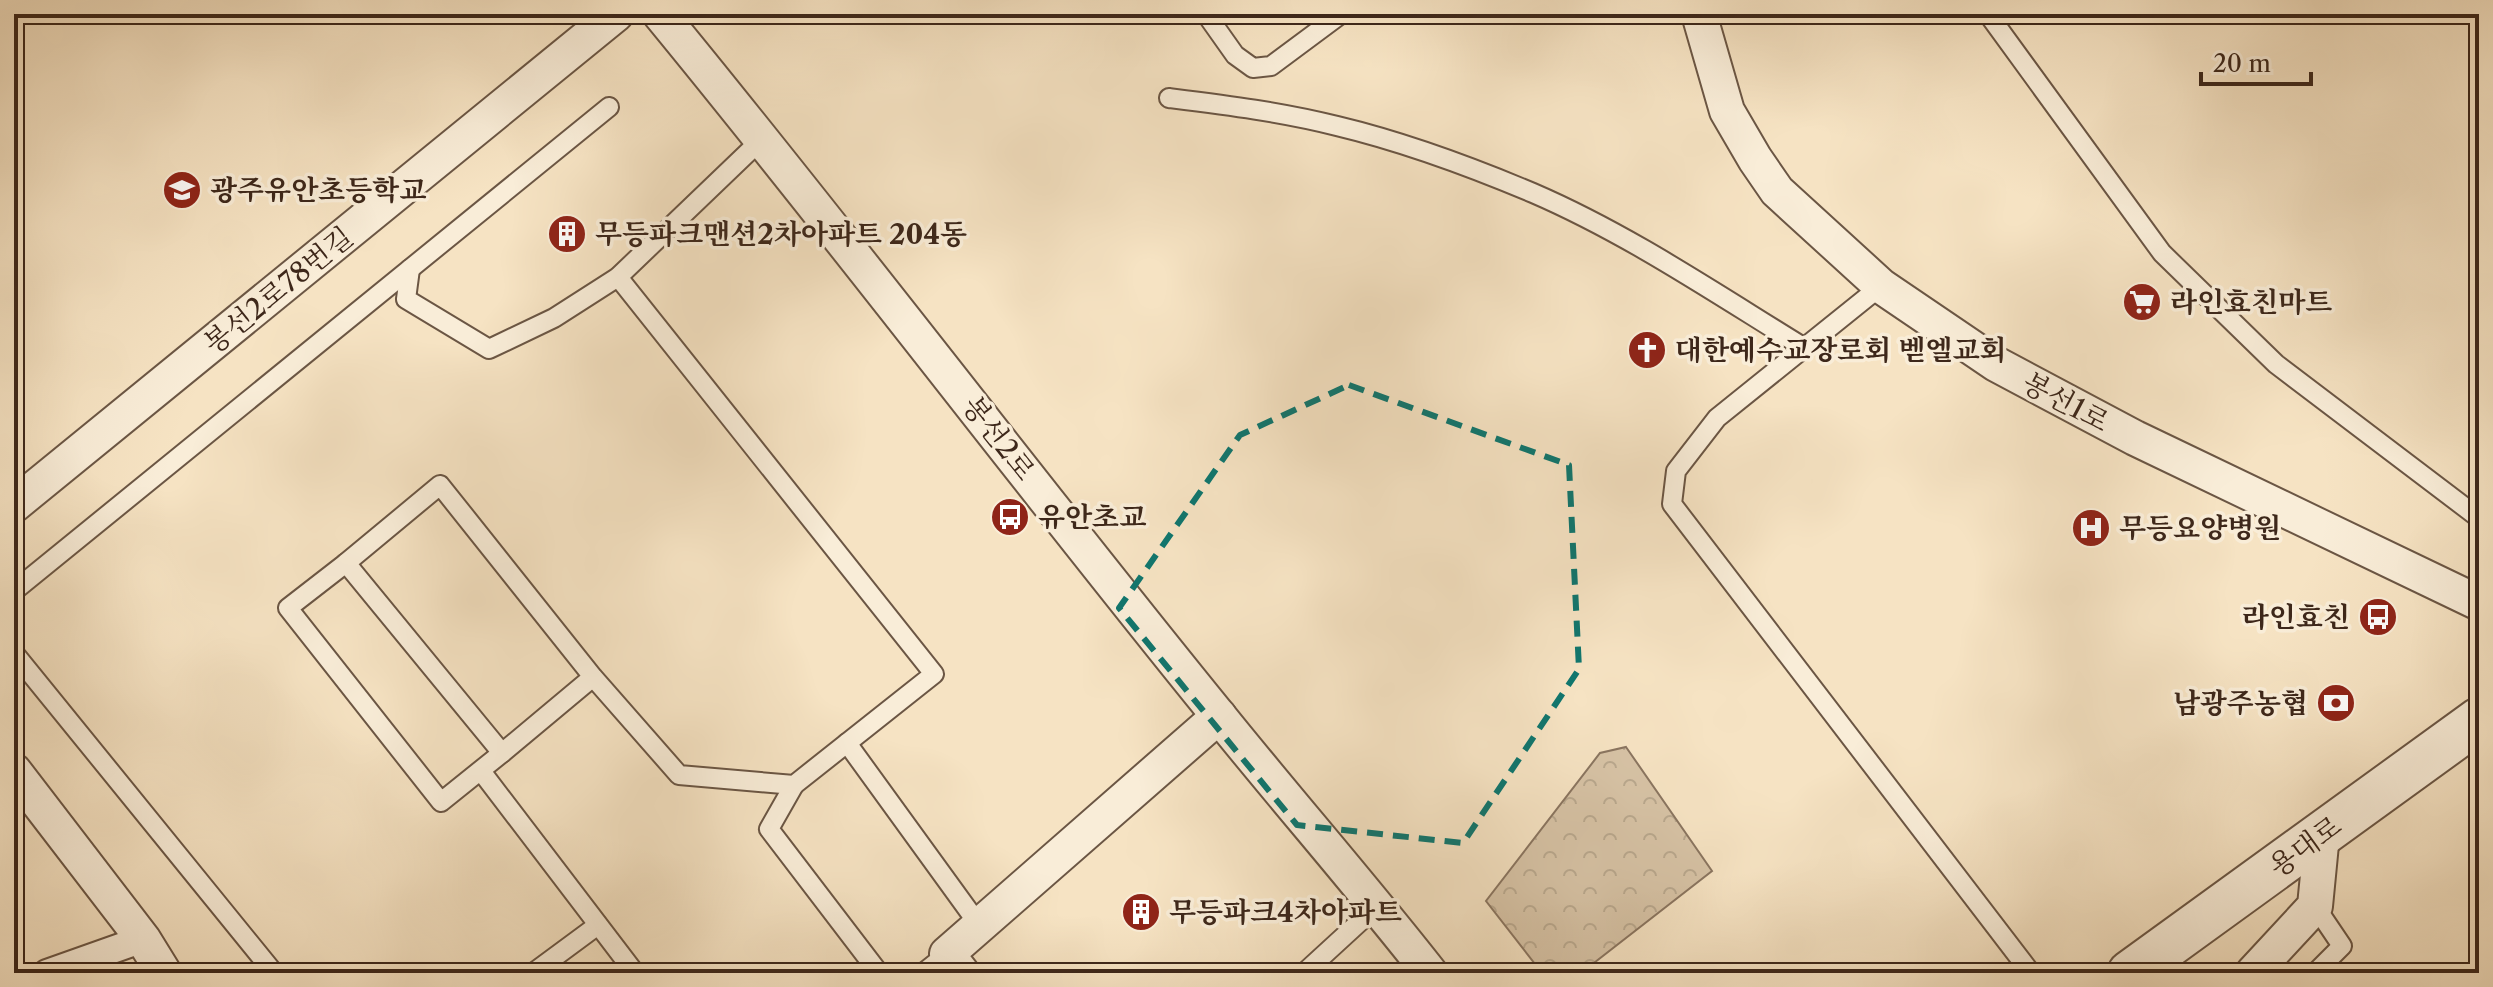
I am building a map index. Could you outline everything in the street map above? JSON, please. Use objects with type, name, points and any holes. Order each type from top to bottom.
[{"type":"street","name":"봉선2로78번길","points":[[14,505],[616,14]]},
{"type":"street","name":"봉선2로","points":[[660,14],[1219,716],[1430,973]]},
{"type":"street","name":"봉선1로","points":[[1699,14],[1727,111],[1755,159],[1777,191],[1881,286],[1996,364],[2079,409],[2292,516],[2479,603]]},
{"type":"street","points":[[944,967],[979,925],[1219,716]]},
{"type":"street","name":"용대로","points":[[2130,973],[2479,720]]},
{"type":"street","points":[[14,771],[143,939],[164,973]]},
{"type":"street","points":[[2253,973],[2315,906],[2322,834]]},
{"type":"street","points":[[47,973],[143,939]]},
{"type":"lane","points":[[1206,14],[1235,55],[1253,68],[1271,66],[1341,14]]},
{"type":"lane","points":[[1988,14],[2162,253],[2276,364],[2479,518]]},
{"type":"lane","points":[[1169,98],[1249,108],[1337,126],[1426,151],[1535,194],[1636,246],[1803,347]]},
{"type":"lane","points":[[14,591],[609,107]]},
{"type":"lane","points":[[410,269],[406,299],[489,349],[554,318],[618,277],[762,139]]},
{"type":"lane","points":[[618,277],[934,674],[794,785],[769,829],[879,973]]},
{"type":"lane","points":[[1881,286],[1717,418],[1676,471],[1672,504],[2031,973]]},
{"type":"lane","points":[[593,677],[441,802],[288,608],[440,485],[593,677],[679,775],[794,785]]},
{"type":"lane","points":[[346,563],[502,753]]},
{"type":"lane","points":[[14,653],[274,973]]},
{"type":"lane","points":[[847,743],[979,925]]},
{"type":"lane","points":[[481,771],[598,925],[624,969]]},
{"type":"lane","points":[[1304,973],[1377,906]]},
{"type":"lane","points":[[2315,906],[2342,946],[2315,973]]},
{"type":"lane","points":[[533,973],[598,925]]},
{"type":"highlighted area","points":[[1349,385],[1569,465],[1579,669],[1463,843],[1297,825],[1119,608],[1240,435]]},
{"type":"green space","points":[[1626,747],[1712,871],[1581,973],[1542,973],[1486,901],[1600,753]]},
{"type":"place","name":"광주유안초등학교","points":[[182,190]]},
{"type":"place","name":"무등파크맨션2차아파트 204동","points":[[567,234]]},
{"type":"place","name":"라인효친마트","points":[[2142,302]]},
{"type":"place","name":"대한예수교장로회 벧엘교회","points":[[1647,350]]},
{"type":"place","name":"유안초교","points":[[1010,517]]},
{"type":"place","name":"무등요양병원","points":[[2091,528]]},
{"type":"place","name":"라인효친","points":[[2378,617]]},
{"type":"place","name":"남광주농협","points":[[2336,703]]},
{"type":"place","name":"무등파크4차아파트","points":[[1141,912]]}]
